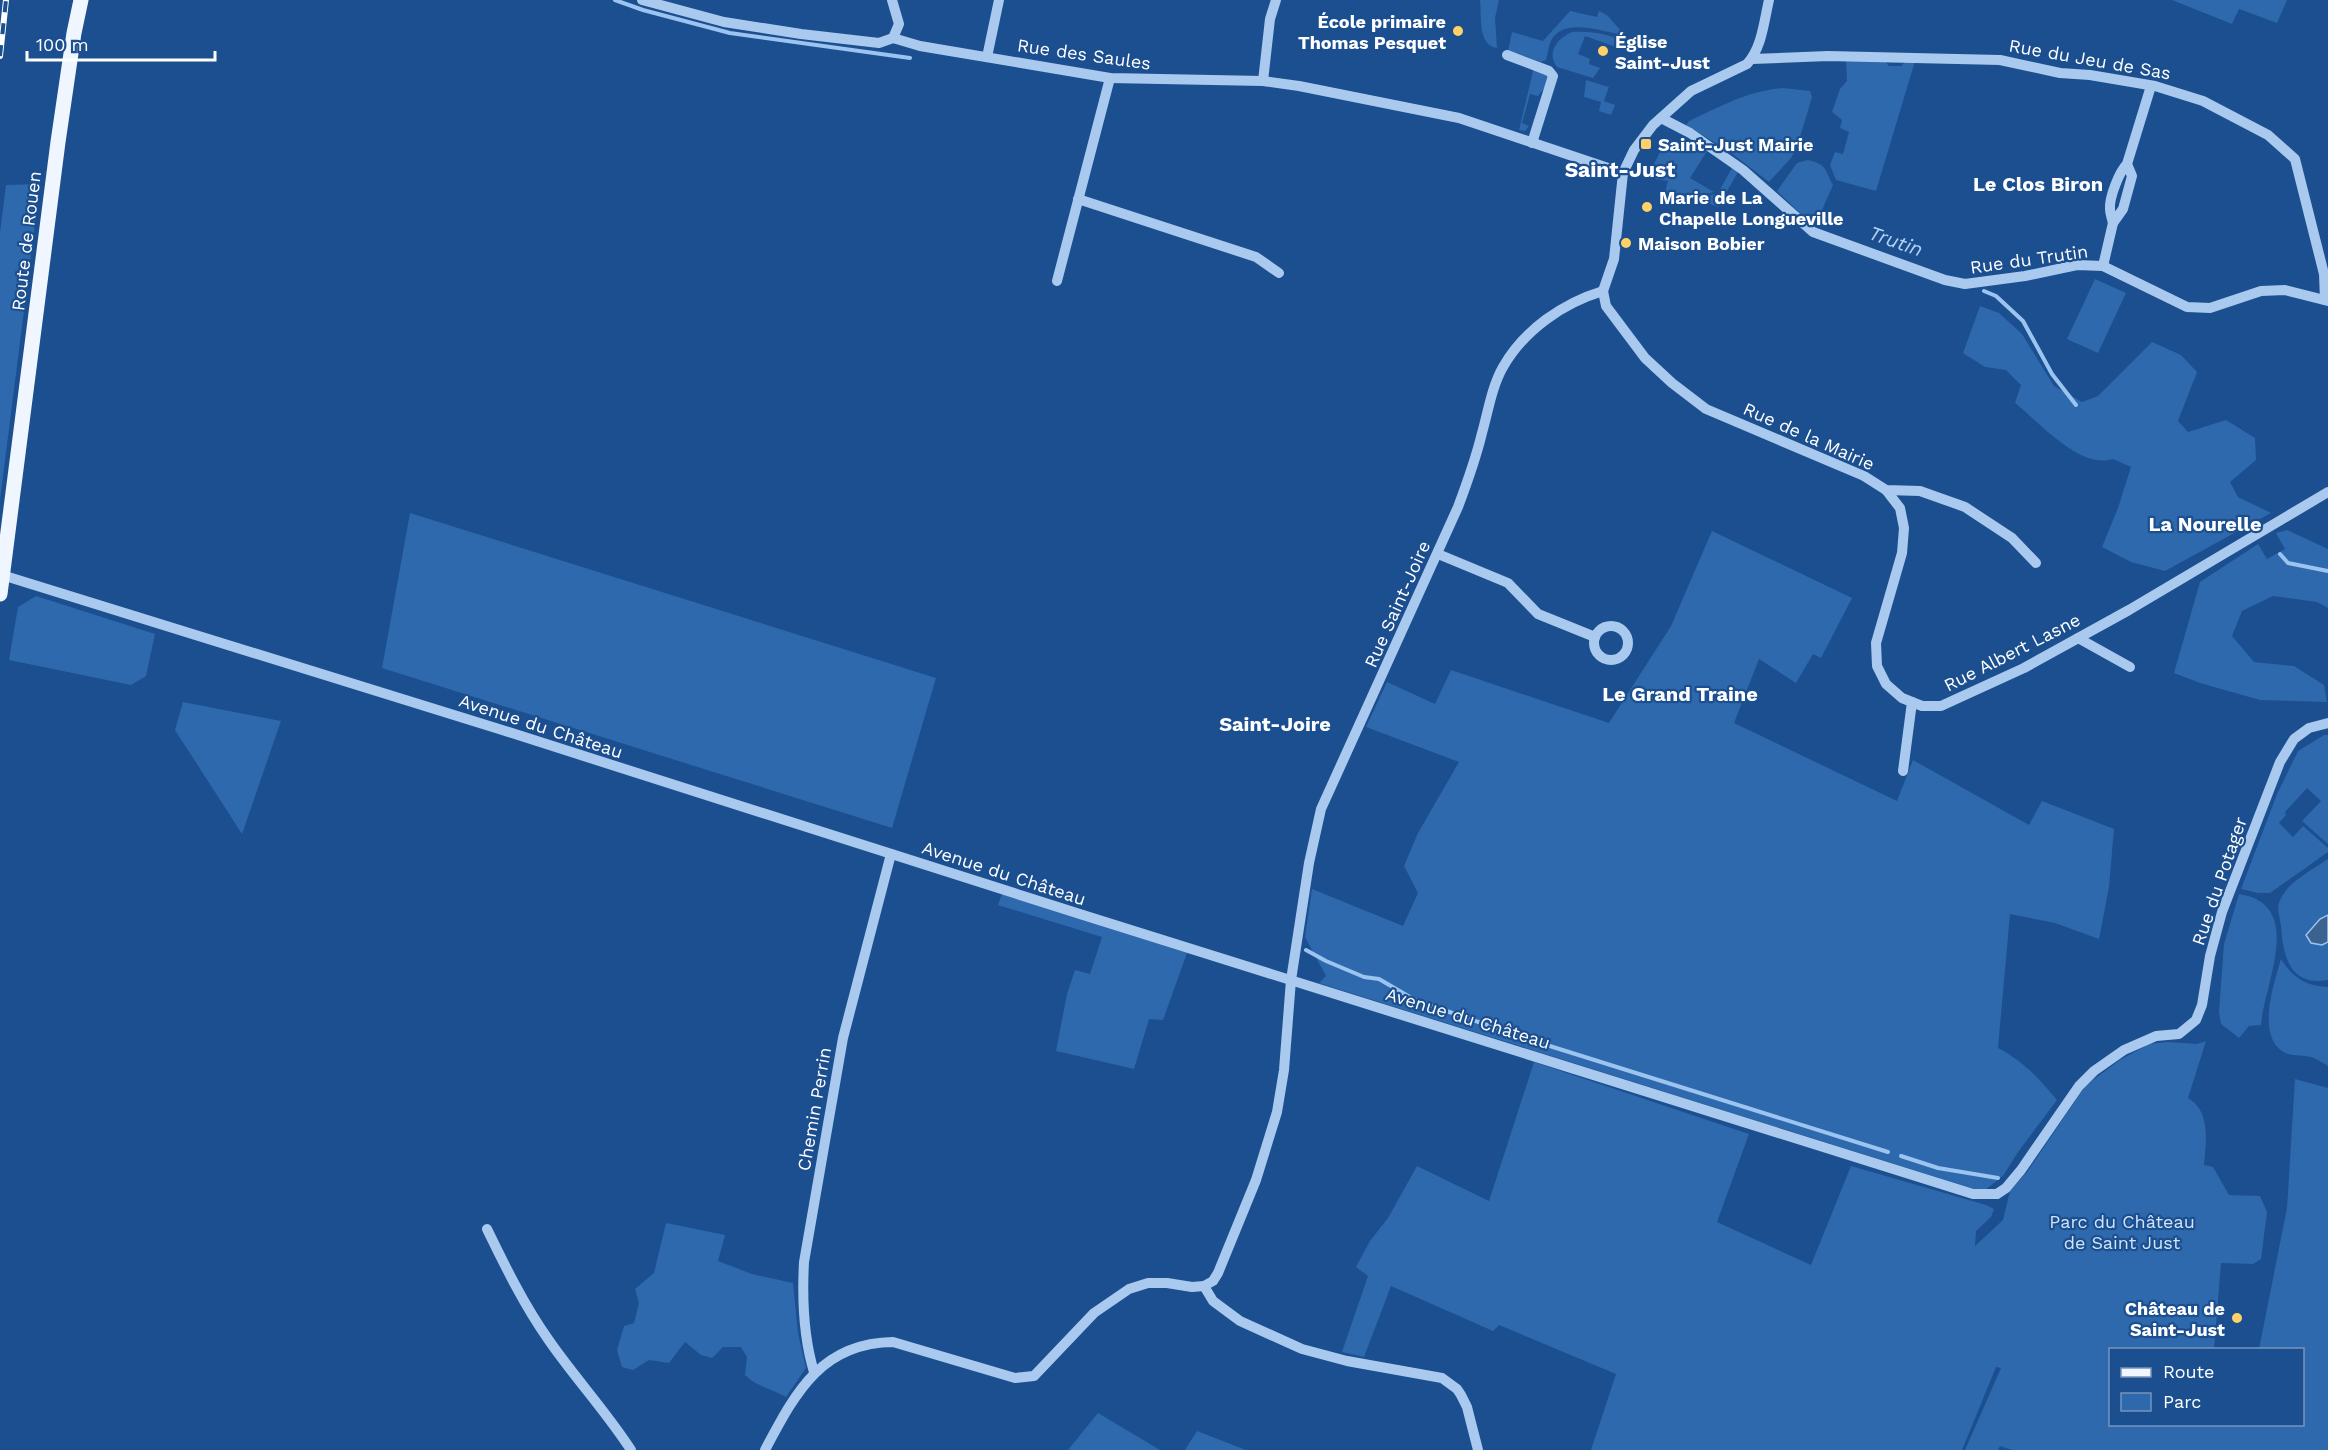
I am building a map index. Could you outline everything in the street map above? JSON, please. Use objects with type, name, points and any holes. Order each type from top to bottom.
[{"type":"main road","name":"Route de Rouen","points":[[0,594],[58,142],[81,0]]},
{"type":"street","name":"Rue des Saules","points":[[642,0],[724,22],[879,43],[893,38],[920,45],[1110,78],[1263,81],[1299,86],[1460,118],[1623,173]]},
{"type":"street","points":[[892,0],[899,24],[893,38]]},
{"type":"street","points":[[987,57],[999,0]]},
{"type":"street","points":[[1263,81],[1270,19],[1276,0]]},
{"type":"street","points":[[1603,291],[1614,259],[1623,173],[1634,150],[1661,118],[1698,86],[1746,64],[1752,58],[1756,51],[1769,0]]},
{"type":"street","points":[[1507,55],[1549,71],[1553,76],[1532,143]]},
{"type":"street","name":"Rue du Jeu de Sas","points":[[1752,58],[1840,56],[2000,60],[2060,73],[2090,75],[2176,91],[2203,101],[2268,135],[2295,159],[2324,274],[2327,301]]},
{"type":"street","points":[[1057,281],[1110,78]]},
{"type":"street","points":[[2103,266],[2113,223],[2109,207],[2118,177],[2127,164],[2151,86]]},
{"type":"street","name":"Rue du Trutin","points":[[1661,118],[1690,132],[1743,170],[1813,232],[1945,280],[1965,284],[2025,276],[2077,265],[2103,266],[2187,307],[2210,308],[2261,291],[2285,290],[2327,301]]},
{"type":"street","points":[[1078,199],[1256,257],[1279,273]]},
{"type":"street","name":"Rue de la Mairie","points":[[1603,291],[1606,306],[1645,358],[1672,383],[1706,409],[1864,476],[1886,490],[1920,491],[1965,507],[2012,538],[2036,563]]},
{"type":"street","name":"Rue Saint-Joire","points":[[1204,1286],[1218,1273],[1256,1180],[1277,1112],[1284,1070],[1291,980],[1309,863],[1321,809],[1438,554],[1475,460],[1502,368],[1523,339],[1544,321],[1587,296],[1603,291]]},
{"type":"street","name":"Rue Albert Lasne","points":[[1886,490],[1900,508],[1904,528],[1902,553],[1876,643],[1877,666],[1886,684],[1902,698],[1922,706],[1941,706],[2024,668],[2328,492]]},
{"type":"street","points":[[1438,554],[1508,584],[1538,615],[1595,638]]},
{"type":"street","name":"Avenue du Château","points":[[2,575],[499,729],[1973,1194],[1997,1194]]},
{"type":"street","points":[[2078,638],[2130,667]]},
{"type":"street","points":[[1903,771],[1912,702]]},
{"type":"street","name":"Rue du Potager","points":[[1997,1194],[2021,1170],[2079,1086],[2094,1071],[2124,1050],[2156,1036],[2179,1034],[2196,1020],[2202,1005],[2210,956],[2222,912],[2280,762],[2294,739],[2309,728],[2328,723]]},
{"type":"street","name":"Chemin Perrin","points":[[814,1372],[808,1354],[802,1296],[804,1262],[843,1038],[891,854]]},
{"type":"street","points":[[487,1229],[509,1273],[548,1339],[632,1450]]},
{"type":"street","points":[[765,1450],[790,1404],[814,1372],[861,1346],[877,1342],[893,1342],[1015,1378],[1034,1376],[1094,1313],[1129,1289],[1157,1283],[1204,1286],[1213,1301],[1240,1321],[1302,1349],[1347,1361],[1442,1378],[1457,1389],[1461,1395],[1467,1407],[1478,1450]]},
{"type":"green space","points":[[1480,0],[1499,0],[1495,18],[1497,48],[1491,46],[1483,36]]},
{"type":"green space","points":[[2172,0],[2287,0],[2277,23],[2239,9],[2232,24]]},
{"type":"green space","points":[[1570,11],[1597,17],[1599,11],[1607,15],[1621,31],[1618,34],[1581,27],[1563,30],[1551,41],[1546,60],[1541,62],[1508,51],[1512,32],[1543,41]]},
{"type":"green space","points":[[1572,32],[1598,33],[1614,38],[1636,51],[1636,54],[1585,36],[1578,54],[1590,59],[1589,64],[1600,68],[1593,78],[1557,67],[1553,56],[1555,46]]},
{"type":"green space","points":[[1846,60],[1885,61],[1889,66],[1901,66],[1906,61],[1915,61],[1876,191],[1836,180],[1830,165],[1835,152],[1843,154],[1849,132],[1840,128],[1842,120],[1832,112],[1840,89],[1847,81]]},
{"type":"green space","points":[[1534,67],[1545,72],[1548,79],[1546,86],[1538,96],[1530,94],[1522,123],[1529,126],[1525,131],[1519,130]]},
{"type":"green space","points":[[1586,80],[1609,87],[1604,101],[1615,105],[1611,115],[1599,111],[1601,102],[1584,97]]},
{"type":"green space","points":[[1771,89],[1810,91],[1812,97],[1797,147],[1791,158],[1769,182],[1730,152],[1686,125],[1689,121],[1735,100]]},
{"type":"green space","points":[[1670,139],[1694,152],[1698,146],[1707,151],[1690,178],[1714,192],[1681,201],[1665,192],[1668,181],[1647,178],[1659,154]]},
{"type":"green space","points":[[1808,160],[1822,166],[1833,185],[1816,224],[1802,215],[1777,191],[1797,163]]},
{"type":"green space","points":[[1732,168],[1738,172],[1718,207],[1698,199],[1718,193]]},
{"type":"green space","points":[[40,184],[0,500],[0,233],[6,185]]},
{"type":"green space","points":[[2095,279],[2126,293],[2098,353],[2067,339]]},
{"type":"green space","points":[[1980,306],[1999,313],[2022,334],[2054,386],[2082,402],[2098,396],[2152,342],[2181,355],[2197,372],[2178,421],[2188,432],[2226,420],[2255,438],[2256,460],[2230,482],[2238,497],[2271,513],[2165,571],[2131,562],[2102,547],[2131,467],[2113,459],[2100,461],[2087,458],[2074,451],[2015,403],[2021,385],[2006,370],[1985,367],[1963,353]]},
{"type":"green space","points":[[410,513],[936,678],[892,828],[382,668]]},
{"type":"green space","points":[[2287,530],[2328,549],[2328,608],[2317,602],[2273,596],[2242,611],[2232,636],[2254,662],[2294,666],[2324,685],[2327,702],[2260,700],[2174,673],[2200,582],[2258,544],[2267,559],[2285,549],[2276,533]]},
{"type":"green space","points":[[1712,531],[1852,598],[1821,658],[1813,654],[1796,683],[1759,659],[1734,723],[1897,801],[1913,760],[2029,825],[2042,801],[2114,829],[2109,887],[2099,939],[2055,923],[2010,914],[1998,1048],[2030,1071],[2057,1100],[2003,1176],[1985,1190],[1974,1189],[1319,983],[1326,976],[1305,937],[1312,889],[1403,926],[1418,893],[1404,866],[1418,833],[1459,762],[1366,727],[1387,682],[1435,704],[1451,670],[1609,723],[1671,626]]},
{"type":"green space","points":[[36,596],[155,634],[146,676],[131,685],[9,660],[18,607]]},
{"type":"green space","points":[[183,702],[281,721],[242,834],[175,730]]},
{"type":"green space","points":[[2324,735],[2328,735],[2328,844],[2302,821],[2321,801],[2307,788],[2285,812],[2286,815],[2279,823],[2293,837],[2303,826],[2328,848],[2328,852],[2270,893],[2241,889],[2277,794],[2298,751]]},
{"type":"green space","points":[[2328,859],[2328,980],[2315,981],[2305,979],[2291,967],[2284,948],[2278,905],[2293,883]]},
{"type":"green space","points":[[1002,894],[1187,953],[1163,1020],[1149,1019],[1134,1069],[1056,1051],[1067,994],[1075,970],[1090,974],[1102,937],[998,905]]},
{"type":"green space","points":[[2239,894],[2259,901],[2271,913],[2276,929],[2276,948],[2261,1025],[2249,1026],[2239,1038],[2221,1024],[2219,1012],[2224,944]]},
{"type":"green space","points":[[2281,959],[2301,980],[2313,985],[2328,987],[2328,1066],[2311,1057],[2288,1054],[2278,1047],[2272,1037],[2269,1011]]},
{"type":"green space","name":"Parc du Château de Saint Just","points":[[2206,1041],[2188,1098],[2195,1104],[2204,1119],[2206,1138],[2204,1165],[2213,1167],[2229,1195],[2260,1196],[2267,1212],[2261,1259],[2253,1264],[2221,1263],[2214,1348],[2109,1348],[2109,1426],[2304,1426],[2304,1348],[2259,1348],[2287,1208],[2295,1079],[2328,1088],[2328,1450],[2012,1450],[2000,1446],[1998,1450],[1965,1450],[2001,1368],[1996,1367],[1962,1450],[1591,1450],[1616,1374],[1499,1325],[1493,1331],[1391,1286],[1364,1357],[1342,1352],[1368,1276],[1356,1267],[1370,1241],[1388,1218],[1417,1166],[1489,1201],[1534,1062],[1749,1134],[1717,1222],[1811,1265],[1851,1166],[1994,1209],[1991,1217],[1976,1231],[1975,1246],[2003,1220],[2010,1191],[2027,1172],[2086,1085],[2120,1060],[2149,1044],[2167,1042],[2197,1044]]},
{"type":"green space","points":[[666,1223],[725,1235],[718,1261],[752,1274],[793,1283],[798,1333],[806,1368],[786,1397],[745,1375],[747,1357],[741,1347],[723,1347],[712,1358],[701,1355],[685,1342],[669,1363],[649,1360],[633,1370],[622,1367],[617,1350],[624,1326],[634,1323],[639,1303],[635,1289],[654,1273]]},
{"type":"green space","points":[[1098,1413],[1160,1450],[1068,1450]]},
{"type":"green space","points":[[1197,1431],[1246,1450],[1185,1450]]},
{"type":"shaded area","points":[[2328,915],[2328,942],[2322,945],[2311,943],[2306,935],[2320,919]]},
{"type":"waterway","points":[[615,0],[643,10],[730,33],[910,58]]},
{"type":"waterway","name":"Trutin","points":[[1984,291],[1996,296],[2023,321],[2052,374],[2076,405]]},
{"type":"waterway","points":[[2280,554],[2288,563],[2328,571]]},
{"type":"waterway","points":[[1306,950],[1364,977],[1379,979],[1415,1000],[1458,1015],[1888,1152]]},
{"type":"waterway","points":[[1901,1156],[1938,1168],[1998,1178]]},
{"type":"railway","points":[[0,56],[6,0]]},
{"type":"place","name":"École primaire Thomas Pesquet","points":[[1458,31]]},
{"type":"place","name":"Église Saint-Just","points":[[1603,51]]},
{"type":"place","name":"Saint-Just Mairie","points":[[1646,144]]},
{"type":"place","name":"Marie de La Chapelle Longueville","points":[[1647,207]]},
{"type":"place","name":"Maison Bobier","points":[[1626,243]]},
{"type":"place","name":"Château de Saint-Just","points":[[2237,1318]]},
{"type":"district","name":"Saint-Just","points":[[1620,169]]},
{"type":"district","name":"Le Clos Biron","points":[[2038,184]]},
{"type":"district","name":"La Nourelle","points":[[2205,524]]},
{"type":"district","name":"Le Grand Traine","points":[[1680,694]]},
{"type":"district","name":"Saint-Joire","points":[[1275,724]]}]
